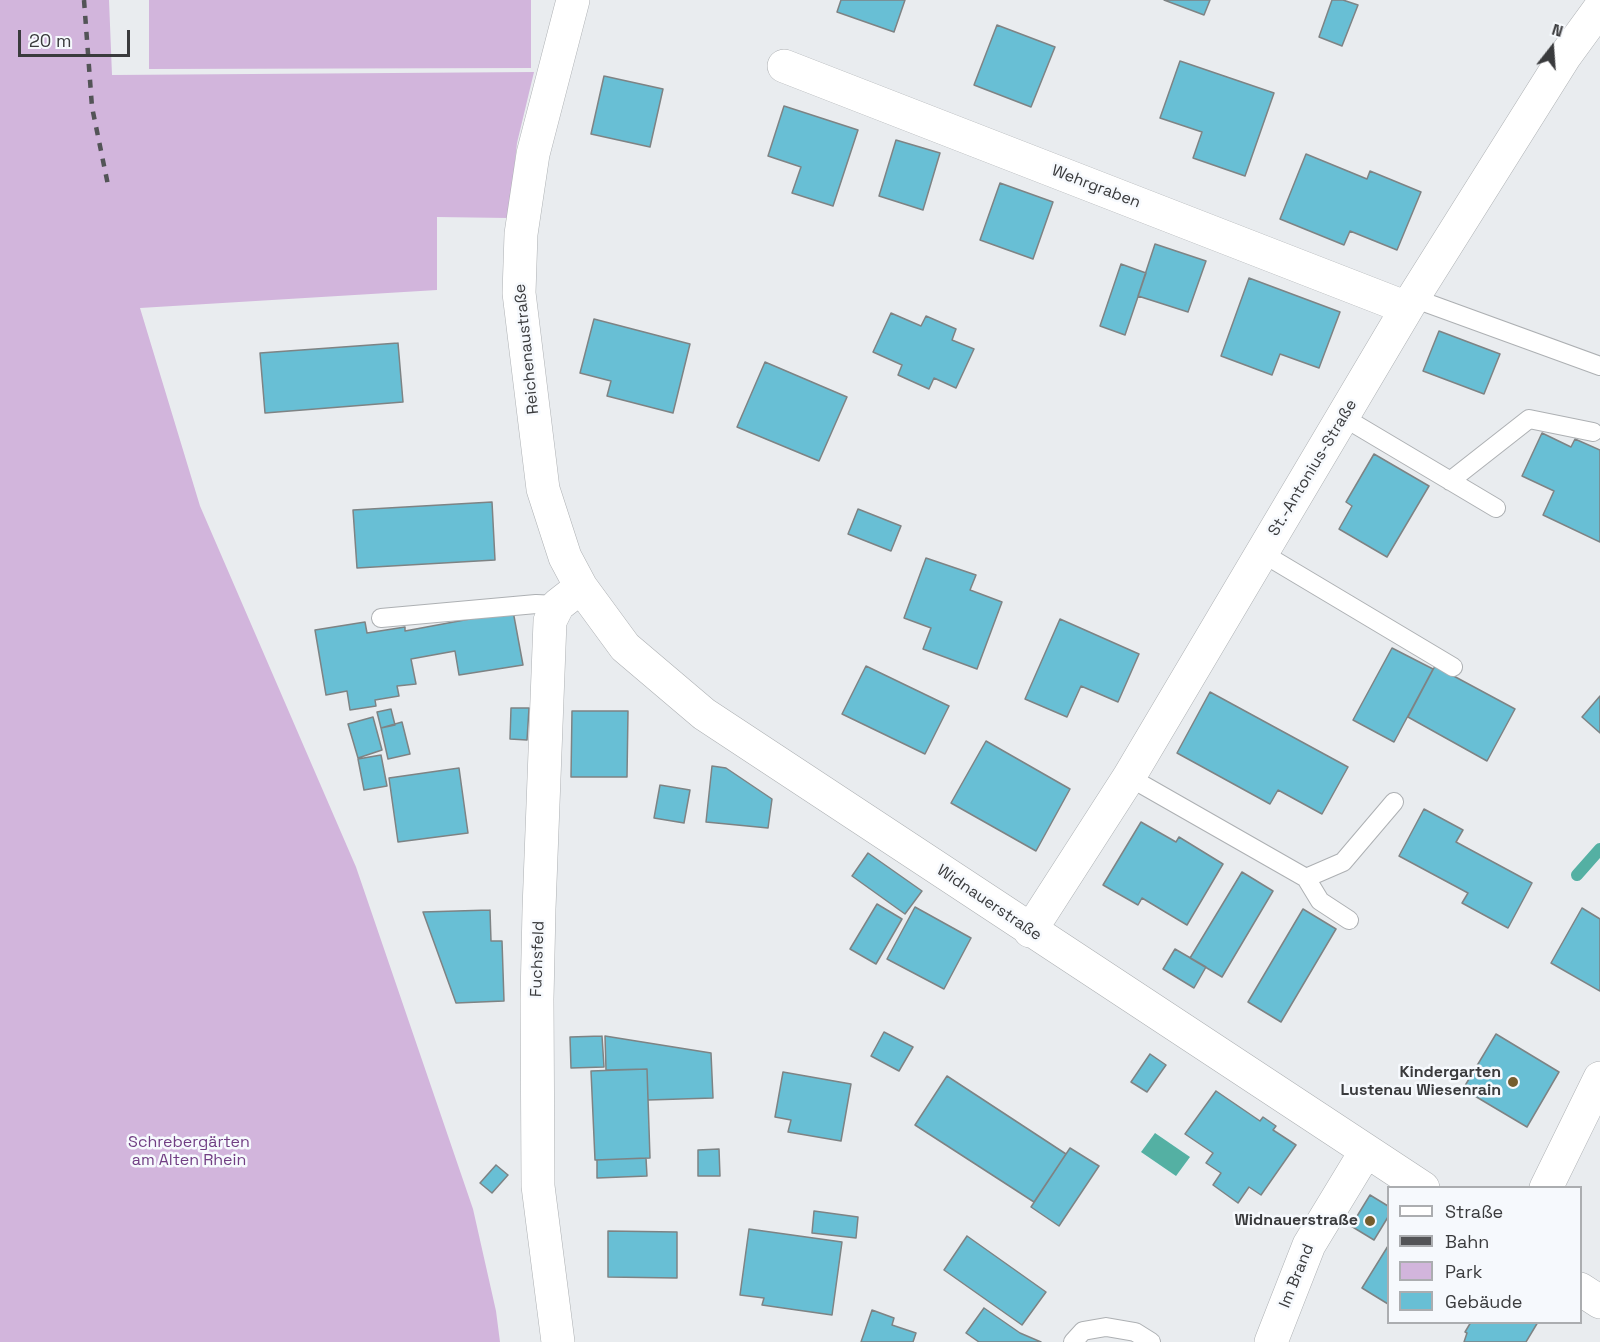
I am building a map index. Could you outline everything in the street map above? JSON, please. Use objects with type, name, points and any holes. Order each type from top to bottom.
[{"type":"street","name":"Reichenaustraße","points":[[570,596],[565,557],[543,489],[519,293],[521,234],[533,154],[573,0]]},
{"type":"street","name":"St.-Antonius-Straße","points":[[1030,931],[1129,777],[1410,303],[1565,56],[1600,8]]},
{"type":"street","name":"Wehrgraben","points":[[784,66],[1410,303]]},
{"type":"street","name":"Widnauerstraße","points":[[570,596],[625,647],[704,714],[1420,1186]]},
{"type":"street","name":"Fuchsfeld","points":[[558,1342],[538,1186],[537,999],[550,621],[570,596]]},
{"type":"street","points":[[1547,1186],[1600,1078]]},
{"type":"street","name":"Im Brand","points":[[1271,1342],[1309,1245],[1366,1151]]},
{"type":"street","points":[[1582,1290],[1600,1302]]},
{"type":"lane","points":[[1410,303],[1600,366]]},
{"type":"lane","points":[[1342,417],[1496,508]]},
{"type":"lane","points":[[1450,481],[1529,419],[1593,432]]},
{"type":"lane","points":[[1262,554],[1453,667]]},
{"type":"lane","points":[[381,618],[536,604],[570,596]]},
{"type":"lane","points":[[1129,777],[1306,878],[1320,901],[1349,920]]},
{"type":"lane","points":[[1306,878],[1343,862],[1394,802]]},
{"type":"lane","points":[[1073,1342],[1083,1331],[1106,1327],[1135,1332],[1151,1342]]},
{"type":"green space","name":"Schrebergärten am Alten Rhein","points":[[0,0],[109,0],[112,75],[534,72],[517,143],[509,218],[437,217],[437,290],[140,308],[200,506],[356,867],[473,1209],[496,1311],[500,1342],[0,1342]]},
{"type":"green space","points":[[149,0],[531,0],[531,68],[149,69]]},
{"type":"shaded area","points":[[1155,1133],[1190,1157],[1176,1176],[1141,1152]]},
{"type":"building","points":[[841,0],[905,0],[894,32],[837,12]]},
{"type":"building","points":[[1164,0],[1210,0],[1204,15]]},
{"type":"building","points":[[1332,0],[1343,0],[1358,5],[1342,46],[1319,37]]},
{"type":"building","points":[[997,25],[1055,47],[1031,107],[974,85]]},
{"type":"building","points":[[1180,61],[1274,93],[1245,176],[1193,158],[1202,132],[1160,118]]},
{"type":"building","points":[[604,76],[663,89],[650,147],[591,134]]},
{"type":"building","points":[[784,106],[858,130],[833,206],[792,193],[801,167],[768,156]]},
{"type":"building","points":[[896,140],[940,153],[923,210],[879,196]]},
{"type":"building","points":[[1306,154],[1367,179],[1370,171],[1421,192],[1397,250],[1350,231],[1344,245],[1280,219]]},
{"type":"building","points":[[1000,183],[1053,202],[1033,259],[980,240]]},
{"type":"building","points":[[1155,244],[1206,261],[1188,312],[1138,296]]},
{"type":"building","points":[[1121,264],[1146,273],[1125,335],[1100,326]]},
{"type":"building","points":[[1249,278],[1340,312],[1319,368],[1280,354],[1272,375],[1221,356]]},
{"type":"building","points":[[891,313],[921,326],[926,316],[956,329],[952,340],[974,349],[956,388],[934,378],[929,389],[898,375],[902,365],[873,352]]},
{"type":"building","points":[[594,319],[690,344],[673,413],[607,396],[611,381],[580,373]]},
{"type":"building","points":[[1439,331],[1500,354],[1484,394],[1423,371]]},
{"type":"building","points":[[398,343],[403,402],[265,413],[260,353]]},
{"type":"building","points":[[765,362],[847,397],[819,461],[737,427]]},
{"type":"building","points":[[1542,433],[1571,447],[1575,439],[1600,450],[1600,542],[1543,515],[1554,491],[1522,476]]},
{"type":"building","points":[[1374,454],[1429,486],[1387,557],[1339,529],[1352,506],[1346,502]]},
{"type":"building","points":[[492,502],[495,560],[357,568],[353,510]]},
{"type":"building","points":[[858,509],[901,526],[891,551],[848,534]]},
{"type":"building","points":[[926,558],[976,575],[970,590],[1002,602],[977,669],[923,649],[931,628],[904,618]]},
{"type":"building","points":[[513,611],[523,665],[459,675],[455,651],[411,659],[416,684],[397,686],[399,696],[375,700],[376,706],[350,710],[347,691],[326,695],[315,630],[365,622],[367,633],[405,627],[405,631]]},
{"type":"building","points":[[1060,619],[1139,654],[1118,702],[1081,686],[1067,717],[1025,699]]},
{"type":"building","points":[[1392,648],[1433,669],[1394,742],[1353,720]]},
{"type":"building","points":[[866,666],[949,706],[925,754],[842,714]]},
{"type":"building","points":[[1435,666],[1515,709],[1487,761],[1408,717]]},
{"type":"building","points":[[1210,692],[1348,767],[1322,814],[1278,790],[1270,804],[1177,753]]},
{"type":"building","points":[[1600,696],[1600,733],[1582,717]]},
{"type":"building","points":[[511,708],[529,708],[527,740],[510,739]]},
{"type":"building","points":[[391,709],[395,725],[381,728],[377,712]]},
{"type":"building","points":[[572,711],[628,711],[627,777],[571,777]]},
{"type":"building","points":[[373,717],[382,750],[358,758],[348,724]]},
{"type":"building","points":[[402,722],[410,754],[388,759],[381,728]]},
{"type":"building","points":[[986,741],[1070,789],[1036,851],[951,803]]},
{"type":"building","points":[[381,755],[387,786],[364,790],[358,759]]},
{"type":"building","points":[[712,766],[726,768],[772,799],[768,828],[706,822]]},
{"type":"building","points":[[459,768],[468,833],[398,842],[389,778]]},
{"type":"building","points":[[660,785],[690,790],[684,823],[654,818]]},
{"type":"building","points":[[1424,809],[1463,830],[1456,842],[1532,883],[1508,928],[1462,903],[1468,893],[1399,856]]},
{"type":"building","points":[[1141,822],[1176,842],[1179,837],[1223,864],[1187,925],[1142,898],[1138,905],[1103,885]]},
{"type":"building","points":[[868,853],[922,891],[905,914],[852,876]]},
{"type":"building","points":[[1242,872],[1273,891],[1222,977],[1190,958]]},
{"type":"building","points":[[877,904],[902,919],[876,964],[850,949]]},
{"type":"building","points":[[915,907],[971,938],[944,989],[887,959]]},
{"type":"building","points":[[1582,908],[1600,919],[1600,991],[1551,963]]},
{"type":"building","points":[[1303,909],[1336,929],[1281,1022],[1248,1002]]},
{"type":"building","points":[[490,910],[491,941],[502,941],[504,1001],[456,1003],[423,912]]},
{"type":"building","points":[[1175,949],[1206,967],[1194,988],[1163,969]]},
{"type":"building","points":[[884,1032],[913,1047],[899,1071],[871,1056]]},
{"type":"building","points":[[1496,1034],[1559,1072],[1527,1127],[1463,1089]]},
{"type":"building","points":[[602,1036],[604,1067],[571,1068],[570,1037]]},
{"type":"building","points":[[605,1036],[711,1053],[713,1098],[648,1100],[647,1069],[606,1070]]},
{"type":"building","points":[[1150,1054],[1166,1065],[1147,1092],[1131,1082]]},
{"type":"building","points":[[647,1069],[650,1158],[595,1160],[591,1071]]},
{"type":"building","points":[[783,1072],[851,1084],[841,1141],[788,1132],[791,1120],[775,1117]]},
{"type":"building","points":[[947,1076],[1066,1154],[1034,1202],[915,1125]]},
{"type":"building","points":[[1216,1091],[1260,1121],[1263,1117],[1276,1126],[1273,1130],[1296,1145],[1261,1195],[1249,1187],[1238,1203],[1213,1185],[1221,1173],[1206,1163],[1213,1153],[1185,1134]]},
{"type":"building","points":[[1070,1148],[1099,1166],[1059,1226],[1031,1207]]},
{"type":"building","points":[[719,1149],[720,1176],[698,1176],[698,1150]]},
{"type":"building","points":[[646,1158],[647,1176],[597,1178],[597,1160]]},
{"type":"building","points":[[496,1165],[508,1175],[492,1193],[480,1183]]},
{"type":"building","name":"Widnauerstraße","points":[[1370,1195],[1387,1205],[1387,1219],[1374,1240],[1351,1226]]},
{"type":"building","points":[[814,1211],[858,1217],[856,1238],[812,1233]]},
{"type":"building","points":[[749,1229],[842,1242],[832,1315],[762,1305],[764,1298],[740,1295]]},
{"type":"building","points":[[608,1231],[677,1232],[677,1278],[608,1277]]},
{"type":"building","points":[[967,1236],[1046,1292],[1022,1325],[944,1270]]},
{"type":"building","points":[[1387,1248],[1387,1303],[1362,1288]]},
{"type":"building","points":[[984,1308],[1020,1333],[1041,1342],[979,1342],[966,1333]]},
{"type":"building","points":[[872,1310],[894,1318],[892,1325],[916,1333],[913,1342],[861,1342]]},
{"type":"building","points":[[1470,1324],[1537,1324],[1526,1342],[1464,1342],[1467,1333],[1465,1332]]},
{"type":"waterway","name":"Wehrgraben","points":[[1577,875],[1600,849]]},
{"type":"railway","points":[[84,0],[92,107],[108,185]]},
{"type":"place","name":"Kindergarten Lustenau Wiesenrain","points":[[1513,1082]]},
{"type":"place","name":"Widnauerstraße","points":[[1370,1221]]}]
